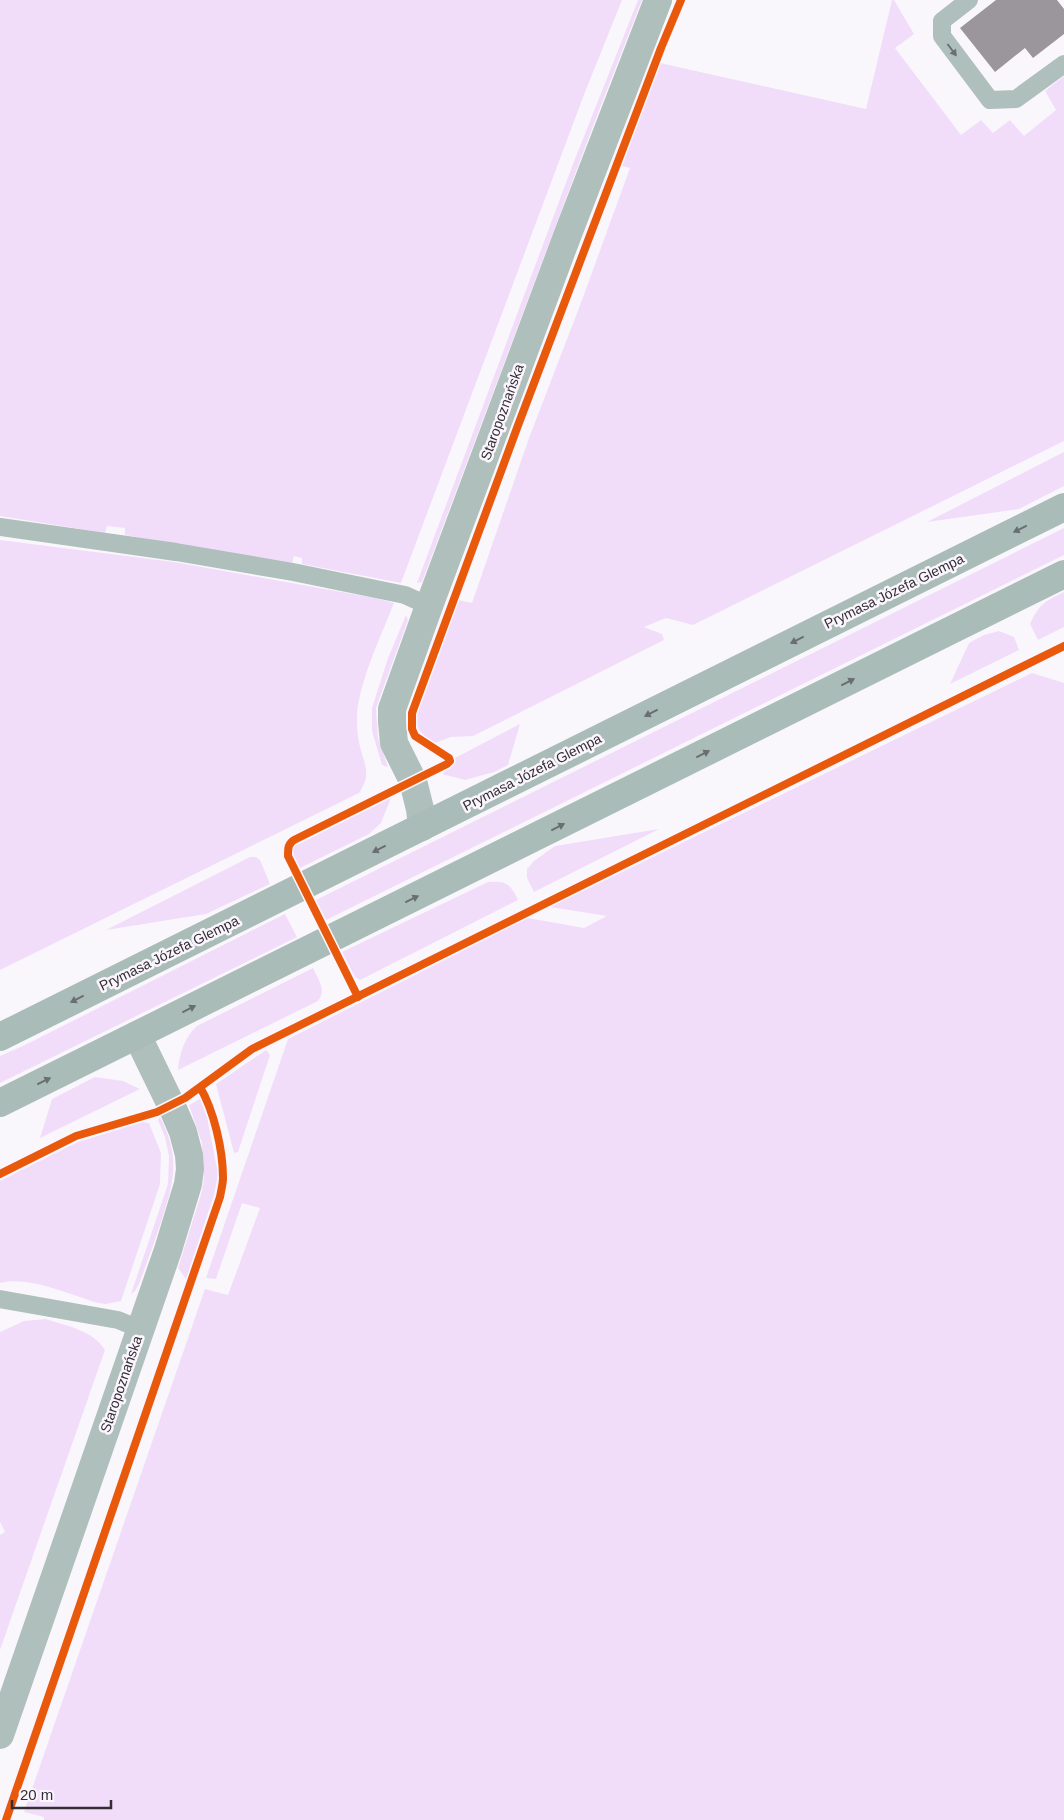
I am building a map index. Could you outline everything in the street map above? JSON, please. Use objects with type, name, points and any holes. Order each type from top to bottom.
[{"type":"street","name":"Staropoznańska","points":[[422,827],[420,808],[413,781],[394,743],[392,709],[429,606],[658,0]]},
{"type":"street","name":"Prymasa Józefa Glempa","points":[[0,1037],[1064,507]]},
{"type":"street","points":[[0,1103],[1064,574]]},
{"type":"street","name":"Staropoznańska","points":[[0,1735],[181,1210],[188,1184],[189,1155],[183,1132],[137,1035]]},
{"type":"lane","points":[[969,0],[942,21],[942,36],[990,100],[1016,99],[1064,64]]},
{"type":"lane","points":[[0,527],[176,552],[294,572],[405,595],[429,606]]},
{"type":"lane","points":[[0,1299],[118,1320],[140,1328]]},
{"type":"shaded area","points":[[0,0],[622,0],[585,92],[401,583],[302,564],[302,558],[294,556],[292,564],[125,535],[125,528],[107,526],[105,533],[0,516]]},
{"type":"shaded area","points":[[638,0],[642,0],[422,582],[417,583],[573,164]]},
{"type":"shaded area","points":[[892,0],[894,0],[914,34],[895,48],[961,135],[981,120],[993,133],[1010,120],[1024,136],[1056,110],[1045,91],[1064,76],[1064,441],[693,625],[666,618],[644,627],[662,634],[664,640],[473,736],[451,737],[435,743],[421,732],[417,725],[418,707],[459,600],[472,603],[529,438],[630,168],[622,166],[660,63],[866,109]]},
{"type":"shaded area","points":[[1064,452],[1064,486],[1019,509],[927,522]]},
{"type":"shaded area","points":[[1064,528],[1064,555],[326,920],[316,900]]},
{"type":"shaded area","points":[[0,540],[174,562],[394,603],[371,659],[359,703],[357,732],[366,774],[359,793],[0,970]]},
{"type":"shaded area","points":[[1064,592],[1064,627],[1038,640],[1030,624],[1033,617],[1043,604]]},
{"type":"shaded area","points":[[406,615],[408,620],[376,708],[378,738],[388,767],[382,765],[372,731],[372,708],[388,658]]},
{"type":"shaded area","points":[[999,631],[1014,637],[1019,650],[950,684],[969,643],[984,635]]},
{"type":"shaded area","points":[[1032,673],[1064,683],[1064,1820],[44,1820],[44,1817],[24,1812],[205,1289],[228,1295],[260,1208],[242,1203],[216,1279],[206,1278],[288,1039],[528,918],[584,928],[607,916],[550,907]]},
{"type":"shaded area","points":[[520,724],[508,765],[494,772],[465,780],[442,774],[454,764],[455,758]]},
{"type":"shaded area","points":[[391,798],[381,823],[369,834],[300,868],[292,854],[293,847]]},
{"type":"shaded area","points":[[659,829],[534,892],[527,878],[527,869],[534,861],[555,846]]},
{"type":"shaded area","points":[[250,857],[256,857],[260,860],[270,884],[206,914],[106,930]]},
{"type":"shaded area","points":[[488,882],[507,884],[518,900],[360,980],[355,977],[342,952]]},
{"type":"shaded area","points":[[285,914],[297,937],[0,1083],[0,1056]]},
{"type":"shaded area","points":[[313,968],[322,989],[321,997],[318,1001],[178,1070],[183,1046],[197,1026]]},
{"type":"shaded area","points":[[266,1050],[270,1055],[238,1152],[234,1153],[216,1084]]},
{"type":"shaded area","points":[[95,1077],[123,1081],[140,1089],[40,1138],[52,1099]]},
{"type":"shaded area","points":[[200,1099],[207,1117],[218,1174],[214,1195],[186,1279],[178,1268],[202,1191],[204,1177],[202,1143],[189,1105]]},
{"type":"shaded area","points":[[160,1117],[171,1145],[173,1157],[172,1182],[145,1268],[139,1284],[131,1294],[168,1184],[169,1156],[165,1137],[158,1120]]},
{"type":"shaded area","points":[[143,1122],[149,1123],[161,1153],[160,1184],[121,1301],[106,1304],[98,1303],[36,1284],[11,1281],[0,1283],[0,1181],[78,1142]]},
{"type":"shaded area","points":[[46,1319],[86,1333],[100,1343],[105,1350],[0,1650],[0,1535],[5,1532],[0,1522],[0,1332],[24,1321]]},
{"type":"building","points":[[996,0],[1057,0],[1064,9],[1064,34],[1033,58],[1025,48],[995,72],[960,28]]},
{"type":"cycle path","points":[[358,997],[288,856],[289,846],[294,840],[450,761],[449,758],[415,736],[412,729],[412,713],[517,428],[661,48],[681,0]]},
{"type":"cycle path","points":[[0,1174],[76,1136],[157,1112],[185,1098],[252,1049],[1064,646]]},
{"type":"cycle path","points":[[6,1820],[220,1197],[223,1167],[219,1143],[210,1107],[200,1087]]}]
